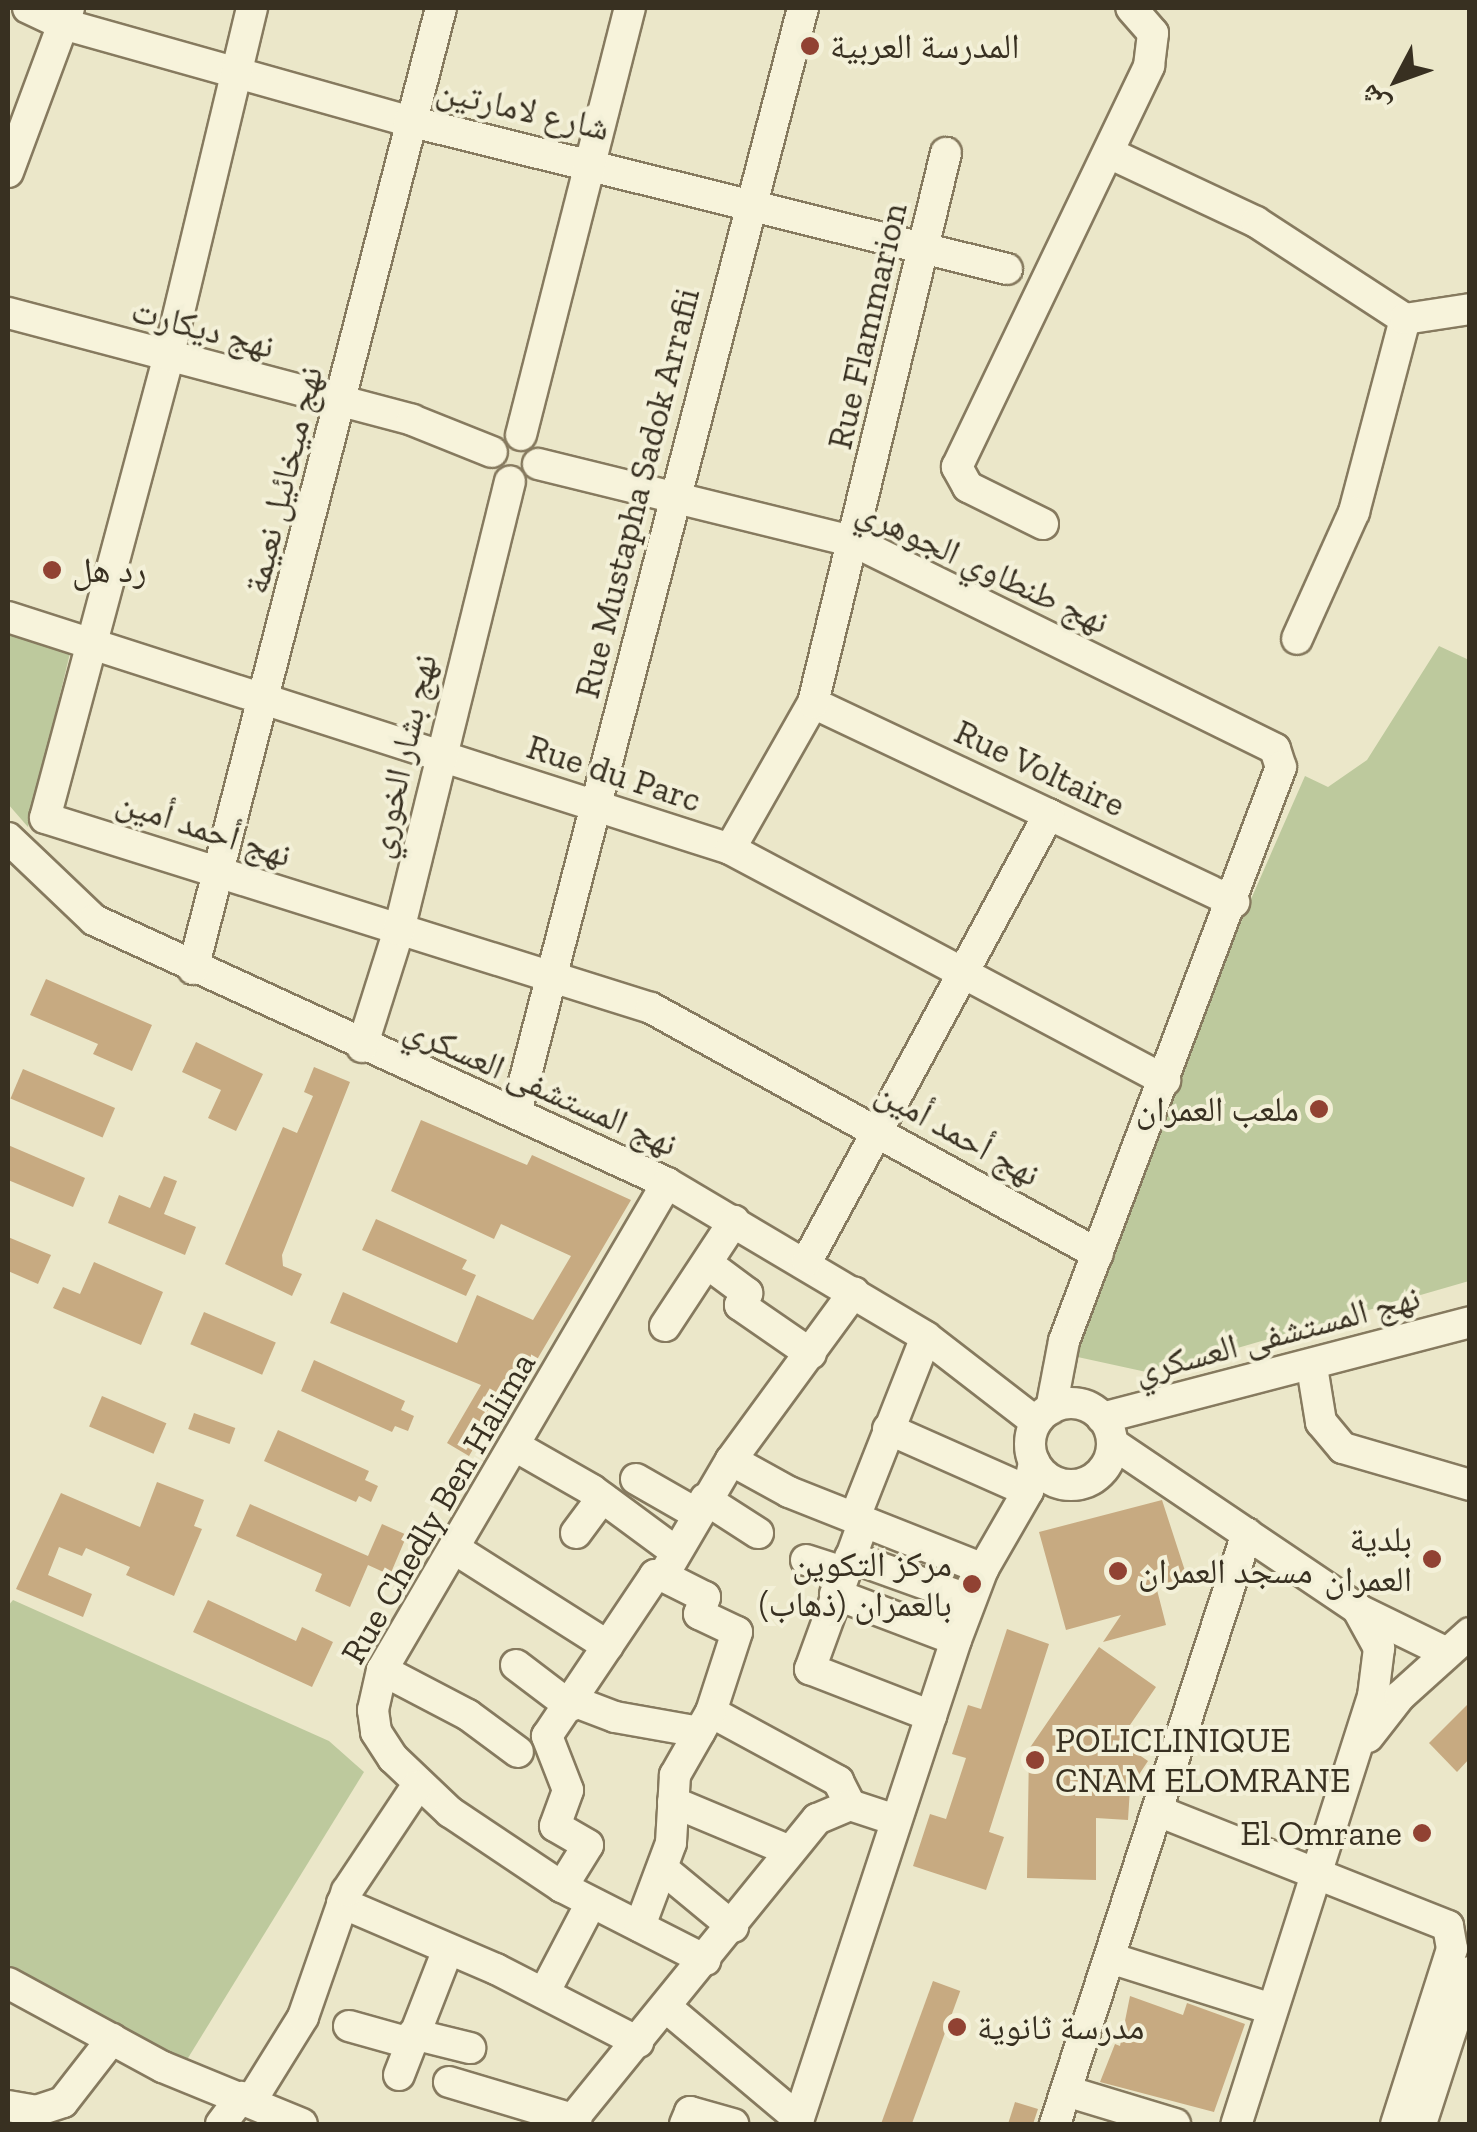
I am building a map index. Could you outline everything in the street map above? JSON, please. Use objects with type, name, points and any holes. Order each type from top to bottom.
[{"type":"street","name":"شارع لامارتين","points":[[28,8],[66,16],[236,74],[409,121],[750,202],[1007,270]]},
{"type":"street","name":"نهج أحمد أمين","points":[[252,8],[168,359],[88,643],[45,818],[652,1008],[1098,1254]]},
{"type":"street","name":"نهج ميخائيل نعيمة","points":[[193,969],[266,704],[440,8]]},
{"type":"street","points":[[521,435],[630,8]]},
{"type":"street","name":"Rue Mustapha Sadok Arrafii","points":[[516,1113],[803,8]]},
{"type":"street","points":[[1042,524],[968,486],[957,467],[1154,50],[1144,18],[1131,8]]},
{"type":"street","points":[[8,172],[66,16]]},
{"type":"street","name":"Rue Flammarion","points":[[730,849],[813,703],[856,542],[946,153]]},
{"type":"street","points":[[1108,153],[1256,222],[1405,318],[1470,309]]},
{"type":"street","name":"نهج ديكارت","points":[[8,313],[168,359],[412,420],[492,452]]},
{"type":"street","points":[[1297,639],[1354,512],[1405,318]]},
{"type":"street","points":[[521,435],[536,446],[538,464],[527,478],[510,482],[495,470],[492,452],[503,437],[521,435]]},
{"type":"street","name":"نهج طنطاوي الجوهري","points":[[538,464],[856,542],[1267,743],[1281,767],[1234,902]]},
{"type":"street","name":"نهج بشار الخوري","points":[[362,1047],[399,930],[510,482]]},
{"type":"street","name":"Rue du Parc","points":[[8,616],[266,704],[730,849],[1165,1080]]},
{"type":"street","name":"Rue Voltaire","points":[[813,703],[1234,902]]},
{"type":"street","points":[[807,1261],[968,972],[1049,814]]},
{"type":"street","name":"نهج المستشفى العسكري","points":[[8,838],[94,920],[362,1047],[667,1183],[807,1261],[1044,1416]]},
{"type":"street","points":[[667,2008],[798,2122],[970,1600],[1031,1476],[1064,1341],[1234,902]]},
{"type":"street","name":"Rue Chedly Ben Halima","points":[[667,1183],[382,1670],[376,1732],[417,1786],[562,1887],[705,1960]]},
{"type":"street","points":[[666,1326],[734,1221]]},
{"type":"street","points":[[708,1264],[747,1294],[740,1305],[812,1354]]},
{"type":"street","points":[[562,1887],[588,1846],[554,1826],[568,1790],[547,1736],[655,1576],[669,1564],[732,1460],[854,1292]]},
{"type":"street","name":"نهج المستشفى العسكري","points":[[1107,1431],[1470,1322]]},
{"type":"street","points":[[926,1337],[888,1429],[810,1669],[931,1716]]},
{"type":"street","points":[[1312,1367],[1321,1422],[1343,1448],[1470,1485]]},
{"type":"street","points":[[1044,1416],[1078,1404],[1107,1431],[1357,1608],[1458,1643],[1400,1696],[1355,1756]]},
{"type":"street","points":[[888,1429],[1073,1486],[1101,1472],[1107,1431]]},
{"type":"street","points":[[515,1446],[602,1498],[705,1597],[700,1614],[737,1632],[706,1722],[675,1775],[664,1869],[640,1926]]},
{"type":"street","points":[[732,1460],[860,1519],[983,1568]]},
{"type":"street","points":[[636,1478],[758,1534]]},
{"type":"street","points":[[576,1533],[602,1498]]},
{"type":"street","points":[[1054,2124],[1247,1533]]},
{"type":"street","points":[[455,1549],[608,1646]]},
{"type":"street","points":[[806,1560],[843,1574],[970,1600]]},
{"type":"street","points":[[843,1574],[956,1640]]},
{"type":"street","points":[[1236,2124],[1355,1756],[1379,1648],[1357,1608]]},
{"type":"street","points":[[516,1665],[571,1704],[615,1717],[706,1722],[838,1781],[850,1805]]},
{"type":"street","points":[[382,1670],[468,1714],[518,1752]]},
{"type":"street","points":[[221,2124],[246,2100],[302,2017],[342,1902],[417,1786]]},
{"type":"street","points":[[673,1802],[788,1850]]},
{"type":"street","points":[[450,2082],[573,2122],[733,1927],[788,1850],[826,1812],[850,1805],[896,1820]]},
{"type":"street","points":[[1158,1811],[1440,1919],[1452,1938],[1396,2124]]},
{"type":"street","points":[[664,1869],[733,1927]]},
{"type":"street","points":[[342,1902],[544,1993],[638,2042]]},
{"type":"street","points":[[544,1993],[591,1903]]},
{"type":"street","points":[[399,2075],[448,1950]]},
{"type":"street","points":[[1110,1958],[1272,2009]]},
{"type":"street","points":[[1421,2124],[1470,1972]]},
{"type":"street","points":[[8,1983],[112,2040],[302,2124]]},
{"type":"street","points":[[349,2026],[470,2048]]},
{"type":"street","points":[[11,2113],[36,2111],[63,2102],[112,2040]]},
{"type":"street","points":[[1066,2092],[1175,2124]]},
{"type":"street","points":[[685,2124],[690,2112],[734,2124]]},
{"type":"green space","points":[[8,629],[71,649],[28,827],[8,804]]},
{"type":"green space","name":"ملعب العمران","points":[[1439,646],[1469,660],[1469,1281],[1151,1373],[1073,1356],[1234,938],[1305,776],[1328,787],[1367,760]]},
{"type":"green space","points":[[13,1600],[329,1741],[364,1772],[180,2071],[8,1974],[8,1606]]},
{"type":"building","points":[[46,979],[152,1025],[132,1071],[93,1054],[98,1044],[30,1015]]},
{"type":"building","points":[[196,1042],[263,1074],[236,1131],[208,1118],[221,1090],[182,1072]]},
{"type":"building","points":[[314,1067],[350,1082],[282,1255],[283,1266],[302,1274],[292,1296],[225,1264],[283,1127],[297,1133],[313,1096],[304,1092]]},
{"type":"building","points":[[23,1069],[115,1108],[103,1138],[10,1098]]},
{"type":"building","points":[[421,1120],[527,1165],[532,1155],[631,1200],[512,1402],[504,1397],[469,1456],[447,1443],[481,1385],[330,1323],[343,1292],[457,1343],[477,1295],[533,1320],[571,1256],[501,1224],[494,1239],[391,1191]]},
{"type":"building","points":[[8,1145],[85,1178],[73,1207],[8,1180]]},
{"type":"building","points":[[164,1176],[177,1181],[164,1214],[196,1227],[185,1255],[108,1223],[119,1195],[150,1208]]},
{"type":"building","points":[[376,1219],[467,1260],[462,1269],[476,1275],[466,1296],[362,1250]]},
{"type":"building","points":[[8,1237],[51,1255],[38,1284],[8,1271]]},
{"type":"building","points":[[94,1262],[163,1292],[141,1345],[53,1308],[63,1287],[80,1294]]},
{"type":"building","points":[[204,1312],[276,1342],[262,1375],[190,1344]]},
{"type":"building","points":[[314,1360],[405,1401],[401,1410],[414,1416],[408,1431],[395,1426],[392,1432],[301,1391]]},
{"type":"building","points":[[102,1396],[166,1423],[154,1454],[89,1426]]},
{"type":"building","points":[[194,1413],[235,1428],[230,1444],[188,1429]]},
{"type":"building","points":[[278,1430],[369,1471],[365,1480],[378,1486],[371,1502],[359,1496],[356,1502],[264,1461]]},
{"type":"building","points":[[157,1482],[204,1500],[194,1526],[202,1529],[174,1596],[126,1575],[130,1567],[86,1548],[82,1556],[59,1547],[48,1575],[92,1594],[83,1617],[16,1589],[61,1493],[140,1527]]},
{"type":"building","name":"مسجد العمران","points":[[1162,1500],[1187,1577],[1156,1586],[1166,1625],[1103,1642],[1121,1615],[1066,1630],[1039,1532]]},
{"type":"building","points":[[250,1504],[368,1556],[382,1524],[407,1535],[390,1575],[368,1565],[350,1607],[315,1591],[322,1574],[236,1536]]},
{"type":"building","points":[[208,1600],[296,1641],[302,1627],[333,1642],[312,1687],[193,1632]]},
{"type":"building","points":[[1007,1629],[1049,1644],[989,1832],[1004,1837],[986,1890],[913,1866],[930,1814],[946,1819],[966,1758],[952,1754],[968,1705],[981,1709]]},
{"type":"building","points":[[1099,1647],[1156,1687],[1119,1741],[1148,1761],[1130,1788],[1128,1820],[1096,1818],[1096,1880],[1027,1878],[1029,1749]]},
{"type":"building","points":[[1470,1702],[1470,1758],[1457,1772],[1429,1743]]},
{"type":"building","points":[[933,1981],[960,1991],[912,2124],[881,2123]]},
{"type":"building","points":[[1130,1996],[1183,2015],[1187,2003],[1245,2024],[1214,2112],[1100,2082],[1115,2044],[1120,2046]]},
{"type":"building","points":[[1015,2102],[1038,2109],[1033,2124],[1008,2124]]},
{"type":"place","name":"المدرسة العربية","points":[[810,46]]},
{"type":"place","name":"رد هل","points":[[52,570]]},
{"type":"place","name":"ملعب العمران","points":[[1319,1109]]},
{"type":"place","name":"بلدية العمران","points":[[1432,1559]]},
{"type":"place","name":"مسجد العمران","points":[[1118,1571]]},
{"type":"place","name":"مركز التكوين بالعمران (ذهاب)","points":[[972,1584]]},
{"type":"place","name":"POLICLINIQUE CNAM ELOMRANE","points":[[1035,1760]]},
{"type":"place","name":"El Omrane","points":[[1422,1833]]},
{"type":"place","name":"مدرسة ثانوية","points":[[957,2027]]}]
